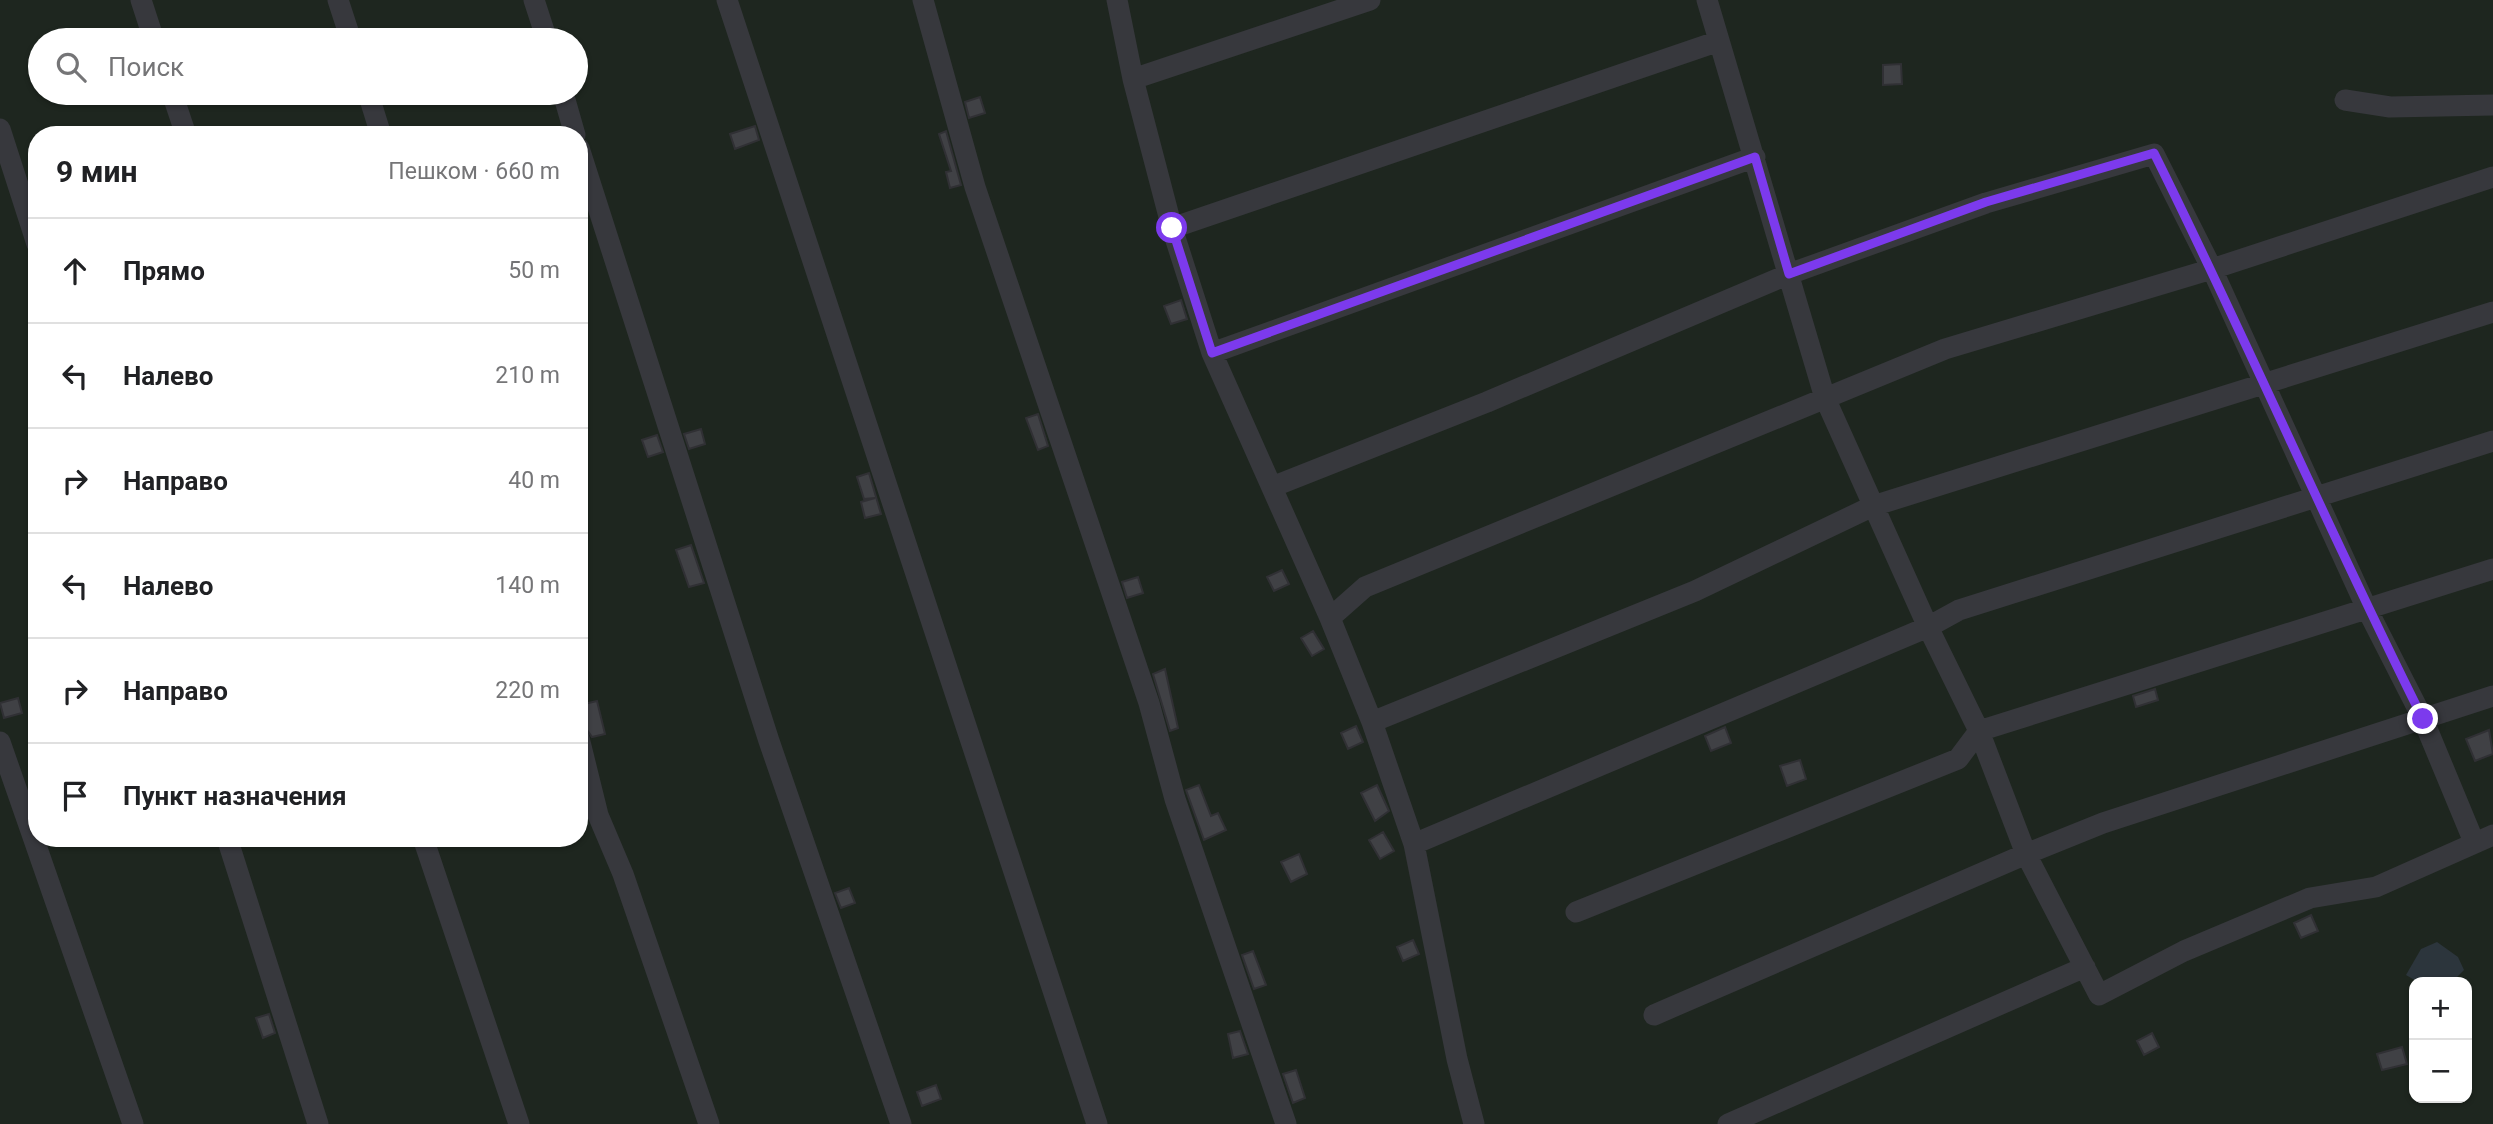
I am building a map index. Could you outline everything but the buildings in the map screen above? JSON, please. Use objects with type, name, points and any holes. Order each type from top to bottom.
[{"type":"lane","points":[[141,0],[150,28]]},
{"type":"lane","points":[[338,0],[347,28]]},
{"type":"lane","points":[[534,0],[543,28]]},
{"type":"lane","points":[[727,0],[1097,1124]]},
{"type":"lane","points":[[923,0],[975,187],[1149,703],[1175,799],[1286,1124]]},
{"type":"lane","points":[[1117,0],[1133,79],[1172,228],[1212,353],[1330,618],[1372,722],[1414,844],[1457,1059],[1474,1124]]},
{"type":"lane","points":[[1133,79],[1370,0]]},
{"type":"lane","points":[[1272,486],[1487,402],[1789,274],[1986,202],[2154,153],[2267,384],[2367,609],[2484,838],[2376,887],[2310,898],[2183,951],[2099,995],[2026,854],[1979,731],[1928,627],[1825,398],[1789,274],[1755,157],[1707,0]]},
{"type":"lane","points":[[1172,228],[1719,41]]},
{"type":"lane","points":[[2345,100],[2390,107],[2493,105]]},
{"type":"lane","points":[[176,105],[183,126]]},
{"type":"lane","points":[[372,105],[378,126]]},
{"type":"lane","points":[[566,105],[572,126]]},
{"type":"lane","points":[[0,129],[28,216]]},
{"type":"lane","points":[[1212,353],[1755,157]]},
{"type":"lane","points":[[588,176],[769,741],[901,1124]]},
{"type":"lane","points":[[1330,618],[1365,587],[1945,349],[2212,269],[2493,177]]},
{"type":"lane","points":[[1372,722],[1695,591],[1873,506],[2493,312]]},
{"type":"lane","points":[[1414,844],[1928,627],[1959,610],[2493,440]]},
{"type":"lane","points":[[1576,912],[1958,759],[1979,731],[2493,569]]},
{"type":"lane","points":[[1654,1015],[2103,823],[2493,696]]},
{"type":"lane","points":[[0,742],[28,822]]},
{"type":"lane","points":[[588,774],[598,815],[623,874],[709,1124]]},
{"type":"lane","points":[[37,847],[133,1124]]},
{"type":"lane","points":[[230,847],[318,1124]]},
{"type":"lane","points":[[426,847],[519,1124]]},
{"type":"lane","points":[[1728,1124],[2085,967]]},
{"type":"shaded area","points":[[0,0],[2493,0],[2493,1124],[0,1124]]},
{"type":"shaded area","points":[[2437,942],[2458,957],[2464,970],[2457,977],[2409,977],[2406,975],[2421,949]]},
{"type":"route","points":[[1172,228],[1212,353],[1755,157],[1789,274],[1986,202],[2154,153],[2267,384],[2367,609],[2423,719]]}]
